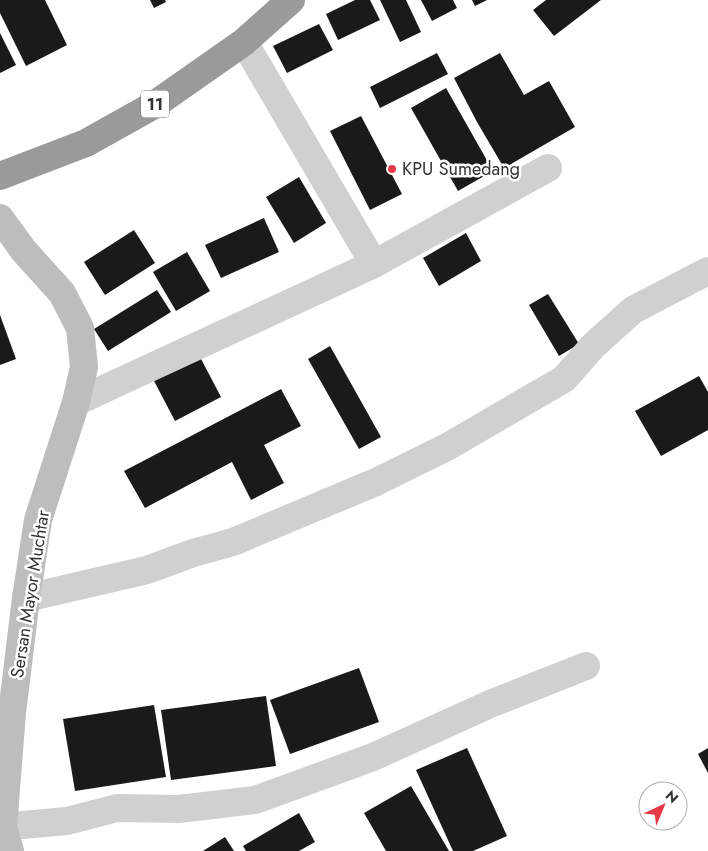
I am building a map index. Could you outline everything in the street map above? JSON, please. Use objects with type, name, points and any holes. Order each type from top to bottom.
[{"type":"highway","name":"11","points":[[0,176],[86,143],[154,105],[244,42],[291,0]]},
{"type":"street","points":[[244,42],[374,264]]},
{"type":"street","points":[[76,402],[374,264],[548,168]]},
{"type":"street","name":"Sersan Mayor Muchtar","points":[[0,218],[24,251],[62,293],[80,328],[84,367],[76,402],[38,520],[12,713],[4,835]]},
{"type":"street","points":[[26,598],[147,570],[193,553],[233,542],[376,482],[447,447],[564,379],[594,345],[633,310],[708,271]]},
{"type":"street","points":[[4,835],[117,808],[179,809],[255,800],[373,757],[490,704],[586,666]]},
{"type":"building","points":[[0,0],[45,0],[67,45],[26,66],[0,13]]},
{"type":"building","points":[[150,0],[165,0],[166,2],[154,8]]},
{"type":"building","points":[[355,0],[370,0],[380,20],[338,40],[326,14]]},
{"type":"building","points":[[380,0],[406,0],[421,32],[400,42]]},
{"type":"building","points":[[421,0],[453,0],[457,8],[432,21]]},
{"type":"building","points":[[472,0],[487,0],[475,6]]},
{"type":"building","points":[[546,0],[601,0],[554,36],[533,10]]},
{"type":"building","points":[[319,24],[333,50],[287,73],[273,46]]},
{"type":"building","points":[[0,33],[16,65],[0,73]]},
{"type":"building","points":[[437,53],[448,74],[380,108],[370,87]]},
{"type":"building","points":[[500,53],[524,95],[549,81],[575,127],[504,168],[454,78]]},
{"type":"building","points":[[446,88],[493,171],[458,191],[411,108]]},
{"type":"building","points":[[361,116],[402,194],[370,210],[330,131]]},
{"type":"building","points":[[299,177],[326,223],[294,243],[266,197]]},
{"type":"building","points":[[264,218],[279,252],[221,278],[205,245]]},
{"type":"building","points":[[134,230],[155,263],[105,295],[84,262]]},
{"type":"building","points":[[466,233],[481,261],[439,286],[423,258]]},
{"type":"building","points":[[187,252],[210,291],[176,311],[153,272]]},
{"type":"building","points":[[157,290],[171,312],[108,351],[94,329]]},
{"type":"building","points":[[548,294],[579,344],[559,356],[529,305]]},
{"type":"building","points":[[0,315],[16,359],[0,365]]},
{"type":"building","points":[[330,346],[381,437],[359,449],[308,359]]},
{"type":"building","points":[[199,355],[221,397],[175,421],[153,379]]},
{"type":"building","points":[[699,376],[708,392],[708,430],[661,456],[635,411]]},
{"type":"building","points":[[281,389],[301,426],[264,445],[284,483],[251,500],[232,462],[145,508],[124,471]]},
{"type":"building","points":[[359,668],[379,722],[290,754],[270,700]]},
{"type":"building","points":[[266,696],[276,766],[171,780],[161,710]]},
{"type":"building","points":[[154,705],[166,777],[75,791],[63,719]]},
{"type":"building","points":[[467,748],[507,836],[473,851],[453,851],[416,770]]},
{"type":"building","points":[[708,748],[708,773],[698,754]]},
{"type":"building","points":[[411,786],[449,851],[386,851],[364,813]]},
{"type":"building","points":[[299,813],[315,842],[299,851],[246,851],[243,846]]},
{"type":"building","points":[[225,837],[234,851],[203,851]]},
{"type":"place","name":"KPU Sumedang","points":[[392,169]]}]
